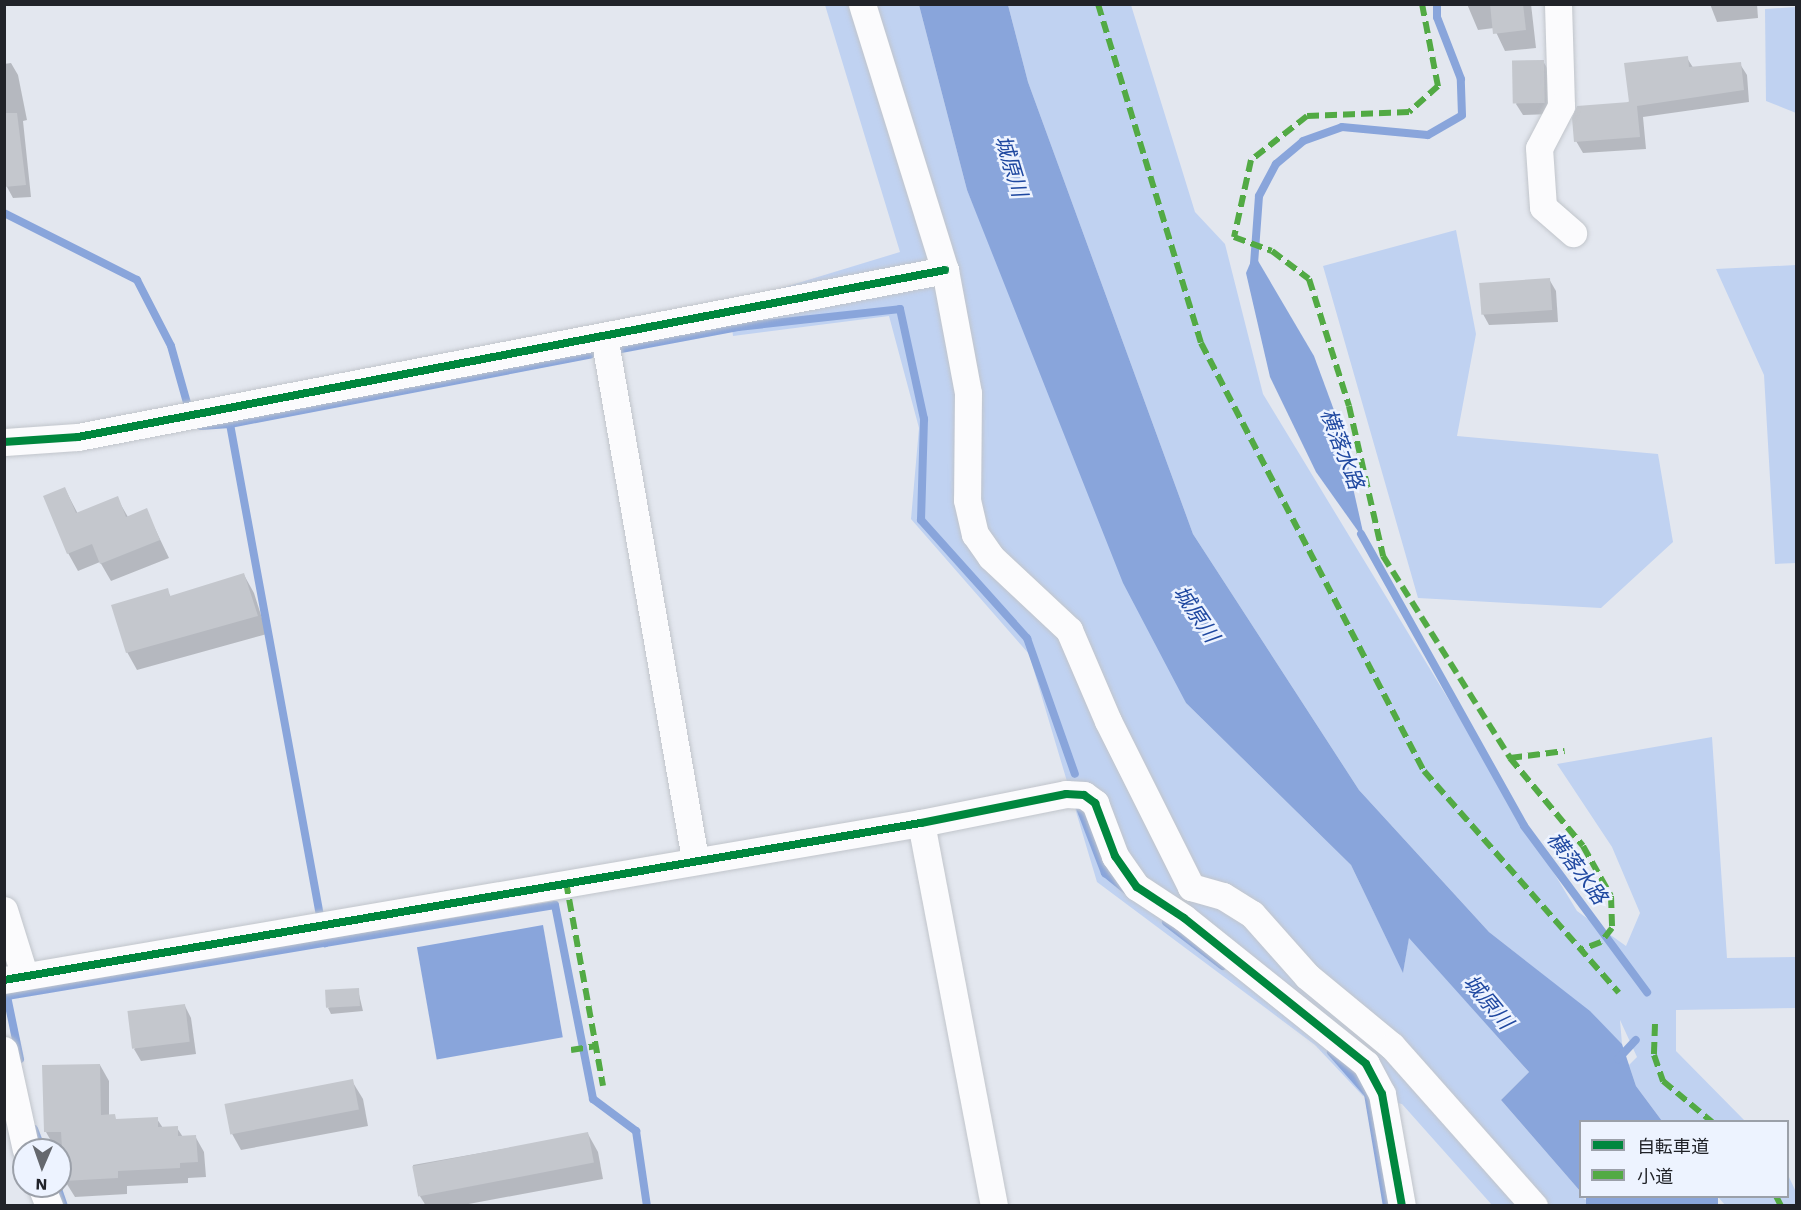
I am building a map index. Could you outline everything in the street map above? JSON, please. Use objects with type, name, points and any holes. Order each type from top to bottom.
[{"type":"street","points":[[862,4],[945,270],[968,393],[968,500],[975,534],[991,557],[1069,630],[1108,721],[1191,887],[1184,918]]},
{"type":"street","points":[[1558,4],[1561,106],[1539,148],[1543,207],[1573,233]]},
{"type":"street","points":[[4,442],[78,437],[945,270]]},
{"type":"street","points":[[604,336],[695,859]]},
{"type":"street","points":[[4,910],[14,977],[695,859],[921,823],[1066,794],[1084,795],[1095,803],[1115,856],[1137,887],[1184,918],[1366,1064],[1382,1094],[1402,1206]]},
{"type":"street","points":[[921,823],[994,1206]]},
{"type":"street","points":[[1191,887],[1223,896],[1252,914],[1307,976],[1392,1046],[1534,1206]]},
{"type":"street","points":[[4,1050],[23,1138]]},
{"type":"shaded area","points":[[825,5],[919,5],[967,190],[1186,703],[1351,865],[1403,972],[1409,937],[1529,1072],[1501,1100],[1579,1190],[1579,1198],[1594,1205],[1492,1205],[1402,1104],[1363,1096],[1315,1045],[1097,882],[1029,654],[911,519],[919,428],[889,316],[733,336],[729,304],[900,252]]},
{"type":"shaded area","points":[[1008,5],[1131,5],[1195,212],[1225,244],[1263,394],[1577,911],[1626,946],[1640,913],[1612,847],[1557,764],[1712,737],[1727,958],[1796,957],[1796,1008],[1676,1010],[1676,1051],[1744,1120],[1661,1120],[1636,1086],[1629,1065],[1637,1057],[1620,1020],[1622,1044],[1589,1011],[1489,932],[1359,790],[1193,534],[1028,82]]},
{"type":"shaded area","points":[[1796,7],[1796,113],[1766,101],[1765,9]]},
{"type":"shaded area","points":[[1456,230],[1476,334],[1457,436],[1658,454],[1673,542],[1601,608],[1418,598],[1323,266]]},
{"type":"shaded area","points":[[1796,265],[1796,563],[1775,564],[1764,375],[1716,269]]},
{"type":"shaded area","points":[[1789,1177],[1796,1192],[1796,1205],[1725,1205],[1719,1198],[1789,1198]]},
{"type":"water","name":"城原川","points":[[919,5],[1008,5],[1028,82],[1193,534],[1359,790],[1489,932],[1590,1011],[1622,1044],[1636,1086],[1661,1120],[1579,1120],[1579,1190],[1501,1100],[1529,1072],[1409,938],[1403,973],[1351,865],[1186,703],[1123,583],[967,190]]},
{"type":"water","points":[[1254,254],[1314,356],[1338,421],[1365,541],[1316,472],[1270,377],[1246,273]]},
{"type":"water","points":[[543,925],[563,1037],[437,1059],[417,947]]},
{"type":"water","points":[[1586,1198],[1718,1198],[1718,1206],[1586,1206]]},
{"type":"building","points":[[1490,4],[1523,4],[1526,30],[1493,34]]},
{"type":"building","points":[[1688,56],[1689,67],[1741,62],[1744,90],[1637,106],[1640,137],[1574,142],[1572,118],[1577,106],[1629,102],[1624,63]]},
{"type":"building","points":[[1544,60],[1545,103],[1513,104],[1512,61]]},
{"type":"building","points":[[4,113],[17,113],[26,185],[4,187]]},
{"type":"building","points":[[1550,278],[1552,310],[1481,315],[1479,283]]},
{"type":"building","points":[[65,487],[76,513],[118,496],[126,517],[147,508],[160,540],[100,564],[92,544],[67,554],[43,496]]},
{"type":"building","points":[[244,573],[258,616],[126,653],[111,605],[168,588],[170,596]]},
{"type":"building","points":[[359,988],[360,1006],[326,1008],[325,990]]},
{"type":"building","points":[[185,1004],[190,1042],[132,1049],[127,1011]]},
{"type":"building","points":[[100,1064],[101,1115],[115,1114],[116,1119],[158,1117],[158,1127],[178,1126],[178,1136],[196,1135],[198,1162],[180,1163],[180,1168],[118,1171],[118,1178],[72,1181],[72,1138],[61,1138],[61,1132],[44,1132],[42,1065]]},
{"type":"building","points":[[353,1079],[359,1109],[230,1134],[224,1104]]},
{"type":"building","points":[[588,1132],[594,1162],[418,1197],[412,1166]]},
{"type":"waterway","name":"横落水路","points":[[1254,264],[1259,196],[1276,164],[1303,141],[1342,127],[1428,135],[1462,115],[1461,79],[1437,17],[1437,4]]},
{"type":"waterway","points":[[4,213],[137,280],[171,346],[189,410]]},
{"type":"waterway","points":[[621,349],[738,327],[900,309],[924,419],[921,520],[1027,638],[1075,774]]},
{"type":"waterway","points":[[230,424],[590,355]]},
{"type":"waterway","points":[[201,426],[230,424],[325,943],[555,905],[593,1099],[636,1131],[647,1206]]},
{"type":"waterway","name":"横落水路","points":[[1361,534],[1524,826],[1647,992]]},
{"type":"waterway","points":[[1080,808],[1105,873],[1126,890]]},
{"type":"waterway","points":[[1166,922],[1223,966]]},
{"type":"waterway","points":[[20,1059],[7,996],[325,943]]},
{"type":"waterway","points":[[1618,1059],[1636,1040]]},
{"type":"waterway","points":[[1331,1052],[1368,1094],[1387,1206]]},
{"type":"waterway","points":[[34,1129],[37,1138]]},
{"type":"waterway","points":[[61,1198],[64,1206]]},
{"type":"marked path","points":[[1098,4],[1201,343],[1424,771],[1619,993]]},
{"type":"marked path","points":[[1422,4],[1438,86],[1409,112],[1307,116],[1251,160],[1234,237],[1272,251],[1309,279],[1349,406],[1383,556],[1510,758],[1565,751]]},
{"type":"marked path","points":[[1510,758],[1583,846],[1611,896],[1612,928],[1601,942],[1580,950]]},
{"type":"marked path","points":[[566,882],[603,1086]]},
{"type":"marked path","points":[[1655,1024],[1654,1055],[1663,1081],[1710,1120]]},
{"type":"marked path","points":[[571,1050],[595,1046]]},
{"type":"marked path","points":[[1777,1198],[1781,1206]]},
{"type":"cycle path","points":[[4,442],[78,437],[945,270]]},
{"type":"cycle path","points":[[4,980],[921,823],[1066,794],[1084,795],[1095,803],[1115,856],[1137,887],[1184,918],[1366,1064],[1382,1094],[1402,1206]]}]
